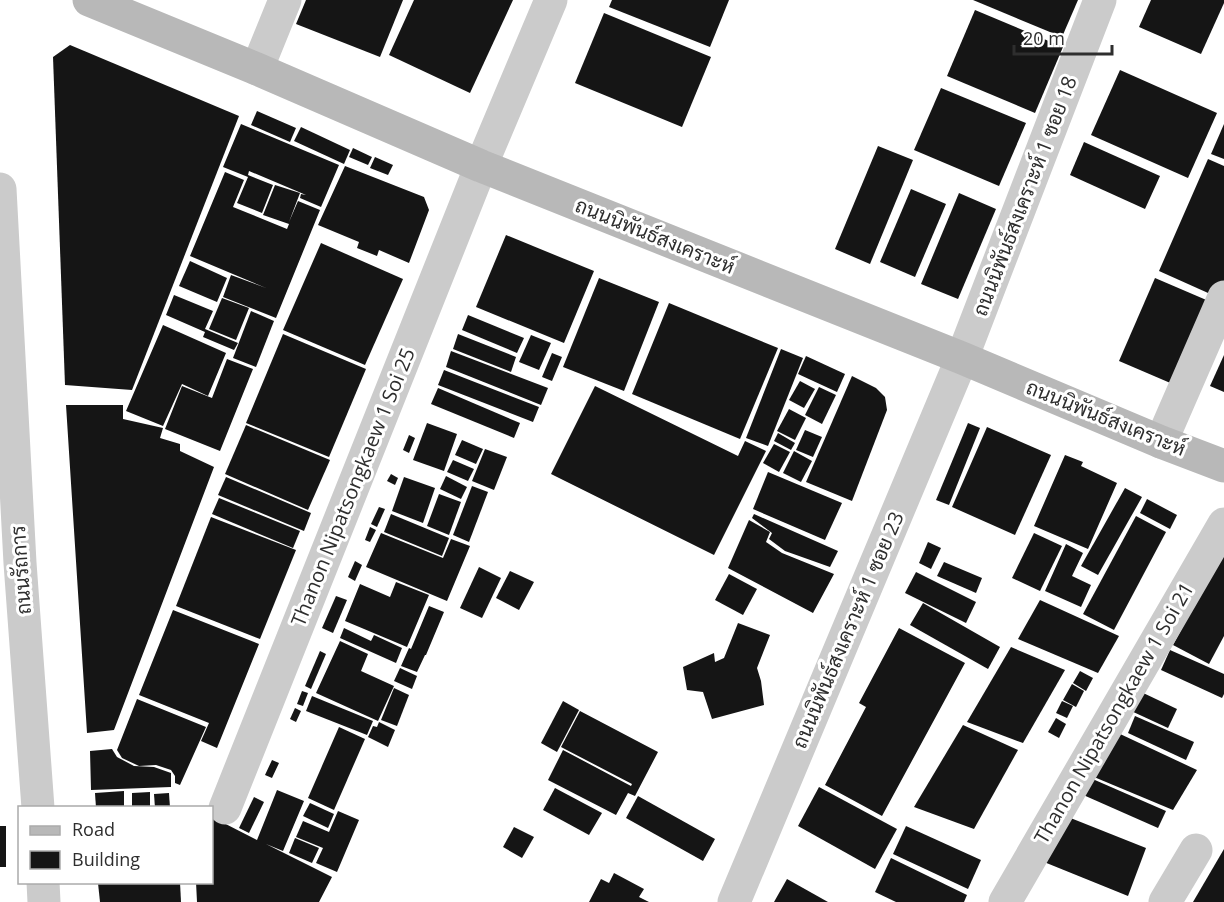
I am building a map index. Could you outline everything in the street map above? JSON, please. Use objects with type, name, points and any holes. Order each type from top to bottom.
[{"type":"main road","name":"ถนนนิพันธ์สงเคราะห์","points":[[89,0],[133,9],[257,69],[480,166],[962,358],[1161,442],[1224,466]]},
{"type":"street","points":[[257,69],[285,0]]},
{"type":"street","name":"Thanon Nipatsongkaew 1 Soi 25","points":[[225,808],[480,166],[551,0]]},
{"type":"street","name":"ถนนนิพันธ์สงเคราะห์ 1 ซอย 18","points":[[962,358],[1100,0]]},
{"type":"street","name":"ถนนรัถการ","points":[[0,189],[10,563],[38,806]]},
{"type":"street","points":[[1161,442],[1224,297]]},
{"type":"street","name":"ถนนนิพันธ์สงเคราะห์ 1 ซอย 23","points":[[734,902],[962,358]]},
{"type":"street","name":"Thanon Nipatsongkaew 1 Soi 21","points":[[1005,902],[1224,524]]},
{"type":"street","points":[[1165,902],[1196,850]]},
{"type":"street","points":[[43,884],[44,902]]},
{"type":"building","points":[[306,0],[403,0],[380,57],[296,24]]},
{"type":"building","points":[[414,0],[513,0],[470,93],[389,55]]},
{"type":"building","points":[[612,0],[729,0],[710,47],[609,7]]},
{"type":"building","points":[[973,0],[1078,0],[1062,37]]},
{"type":"building","points":[[1151,0],[1224,0],[1201,54],[1139,27]]},
{"type":"building","points":[[975,10],[1063,47],[1035,113],[947,76]]},
{"type":"building","points":[[604,13],[711,57],[682,127],[575,83]]},
{"type":"building","points":[[70,45],[239,116],[132,390],[65,385],[53,57]]},
{"type":"building","points":[[1120,70],[1217,113],[1188,178],[1091,135]]},
{"type":"building","points":[[941,88],[1026,123],[999,186],[914,150]]},
{"type":"building","points":[[257,111],[296,128],[290,142],[251,125]]},
{"type":"building","points":[[241,124],[339,165],[321,207],[300,198],[301,194],[306,195],[249,171],[248,175],[273,185],[262,213],[237,203],[248,177],[223,167]]},
{"type":"building","points":[[1224,124],[1224,159],[1211,154]]},
{"type":"building","points":[[301,127],[350,150],[344,164],[294,141]]},
{"type":"building","points":[[1084,142],[1160,176],[1145,209],[1070,175]]},
{"type":"building","points":[[878,146],[913,160],[870,264],[835,249]]},
{"type":"building","points":[[353,148],[372,157],[368,165],[349,157]]},
{"type":"building","points":[[375,157],[393,165],[388,175],[370,168]]},
{"type":"building","points":[[1208,159],[1224,166],[1224,282],[1217,297],[1159,271]]},
{"type":"building","points":[[345,166],[424,197],[429,210],[409,263],[379,250],[377,256],[357,248],[359,242],[318,225]]},
{"type":"building","points":[[225,172],[244,180],[233,207],[287,229],[289,224],[263,215],[275,185],[300,193],[289,222],[298,201],[320,210],[276,318],[223,297],[231,275],[266,288],[190,256]]},
{"type":"building","points":[[911,189],[946,204],[915,277],[880,262]]},
{"type":"building","points":[[959,193],[996,209],[958,299],[921,284]]},
{"type":"building","points":[[506,235],[594,271],[564,343],[476,307]]},
{"type":"building","points":[[321,243],[403,279],[365,365],[283,330]]},
{"type":"building","points":[[190,261],[227,278],[217,302],[179,286]]},
{"type":"building","points":[[599,278],[659,302],[624,391],[563,367]]},
{"type":"building","points":[[1155,278],[1211,302],[1175,385],[1119,361]]},
{"type":"building","points":[[174,295],[213,311],[205,329],[238,343],[234,350],[203,337],[205,332],[166,315]]},
{"type":"building","points":[[222,298],[249,308],[236,340],[209,329]]},
{"type":"building","points":[[669,303],[778,348],[740,439],[632,394]]},
{"type":"building","points":[[251,311],[274,321],[256,367],[233,358]]},
{"type":"building","points":[[468,315],[524,338],[517,353],[462,330]]},
{"type":"building","points":[[163,325],[226,353],[208,396],[182,384],[163,426],[126,411]]},
{"type":"building","points":[[283,334],[366,369],[329,457],[246,423]]},
{"type":"building","points":[[458,334],[516,357],[511,372],[453,349]]},
{"type":"building","points":[[531,335],[551,343],[539,370],[519,362]]},
{"type":"building","points":[[781,349],[803,358],[768,446],[746,438]]},
{"type":"building","points":[[451,351],[548,388],[541,405],[446,367]]},
{"type":"building","points":[[552,353],[562,357],[552,381],[542,377]]},
{"type":"building","points":[[1224,355],[1224,392],[1210,386]]},
{"type":"building","points":[[806,356],[845,374],[837,392],[798,374]]},
{"type":"building","points":[[227,359],[253,369],[220,451],[165,429],[182,386],[212,398]]},
{"type":"building","points":[[444,370],[539,407],[533,422],[438,385]]},
{"type":"building","points":[[852,376],[876,388],[885,397],[887,410],[852,501],[806,482]]},
{"type":"building","points":[[800,381],[815,389],[804,408],[789,400]]},
{"type":"building","points":[[595,386],[738,456],[745,441],[766,451],[714,555],[551,474]]},
{"type":"building","points":[[819,387],[836,395],[822,424],[805,415]]},
{"type":"building","points":[[438,388],[520,423],[514,438],[431,404]]},
{"type":"building","points":[[66,405],[123,405],[123,419],[163,428],[160,438],[180,444],[180,451],[214,467],[114,730],[87,733]]},
{"type":"building","points":[[789,409],[806,418],[795,440],[777,431]]},
{"type":"building","points":[[427,423],[457,434],[444,471],[413,460]]},
{"type":"building","points":[[968,423],[980,428],[949,505],[936,500]]},
{"type":"building","points":[[246,425],[330,460],[308,510],[225,474]]},
{"type":"building","points":[[987,427],[1051,455],[1015,535],[952,507]]},
{"type":"building","points":[[805,430],[822,437],[813,457],[796,450]]},
{"type":"building","points":[[778,433],[795,443],[791,450],[774,441]]},
{"type":"building","points":[[409,435],[415,438],[409,453],[403,450]]},
{"type":"building","points":[[462,440],[483,449],[476,464],[455,455]]},
{"type":"building","points":[[774,444],[790,452],[779,472],[763,463]]},
{"type":"building","points":[[485,449],[507,457],[494,490],[472,481]]},
{"type":"building","points":[[794,451],[812,461],[801,482],[783,473]]},
{"type":"building","points":[[1065,455],[1083,462],[1081,466],[1117,483],[1088,549],[1034,526]]},
{"type":"building","points":[[453,460],[474,469],[468,481],[447,472]]},
{"type":"building","points":[[768,472],[842,503],[825,540],[753,509]]},
{"type":"building","points":[[391,474],[398,478],[395,485],[387,481]]},
{"type":"building","points":[[446,476],[467,487],[461,499],[440,489]]},
{"type":"building","points":[[226,477],[311,513],[304,531],[218,495]]},
{"type":"building","points":[[404,477],[435,488],[423,523],[392,511]]},
{"type":"building","points":[[472,486],[488,492],[469,542],[453,535]]},
{"type":"building","points":[[1125,488],[1142,497],[1098,575],[1081,566]]},
{"type":"building","points":[[439,494],[461,502],[449,535],[427,526]]},
{"type":"building","points":[[219,498],[300,531],[293,548],[212,514]]},
{"type":"building","points":[[1147,499],[1177,515],[1170,529],[1140,513]]},
{"type":"building","points":[[379,507],[385,509],[377,527],[371,524]]},
{"type":"building","points":[[391,514],[449,538],[442,556],[384,532]]},
{"type":"building","points":[[754,514],[838,551],[830,567],[785,551],[769,539],[772,533],[752,518]]},
{"type":"building","points":[[1136,516],[1166,532],[1114,630],[1083,614]]},
{"type":"building","points":[[211,517],[296,550],[260,639],[176,606]]},
{"type":"building","points":[[749,520],[770,532],[766,542],[782,553],[834,574],[813,613],[728,568]]},
{"type":"building","points":[[370,527],[376,530],[370,542],[365,540]]},
{"type":"building","points":[[381,533],[443,558],[451,539],[470,546],[447,601],[366,567]]},
{"type":"building","points":[[1034,533],[1062,546],[1040,591],[1012,578]]},
{"type":"building","points":[[928,542],[941,548],[931,569],[919,563]]},
{"type":"building","points":[[1066,544],[1083,553],[1072,576],[1091,585],[1081,607],[1045,591]]},
{"type":"building","points":[[1224,550],[1224,636],[1209,664],[1173,645]]},
{"type":"building","points":[[355,561],[362,565],[355,581],[348,577]]},
{"type":"building","points":[[944,562],[982,578],[976,593],[937,576]]},
{"type":"building","points":[[479,567],[501,578],[482,618],[460,608]]},
{"type":"building","points":[[510,571],[534,582],[519,610],[496,598]]},
{"type":"building","points":[[916,572],[976,602],[966,623],[905,593]]},
{"type":"building","points":[[729,574],[757,589],[743,615],[715,600]]},
{"type":"building","points":[[396,582],[429,595],[407,647],[345,621],[360,584],[390,597]]},
{"type":"building","points":[[336,596],[347,600],[333,633],[322,628]]},
{"type":"building","points":[[1040,600],[1119,636],[1098,673],[1018,639]]},
{"type":"building","points":[[923,603],[1000,647],[988,669],[910,625]]},
{"type":"building","points":[[429,606],[444,612],[417,672],[401,666],[409,648],[411,649]]},
{"type":"building","points":[[173,610],[259,644],[217,748],[201,741],[209,723],[139,695]]},
{"type":"building","points":[[738,623],[770,635],[757,668],[764,705],[712,719],[703,692],[687,690],[683,667],[714,653],[715,662],[724,658]]},
{"type":"building","points":[[344,628],[371,641],[374,635],[402,648],[396,663],[340,638]]},
{"type":"building","points":[[899,628],[965,663],[882,816],[825,785],[866,707],[859,703]]},
{"type":"building","points":[[340,641],[368,654],[361,671],[394,686],[378,721],[316,693]]},
{"type":"building","points":[[1011,647],[1065,670],[1023,743],[967,722]]},
{"type":"building","points":[[1170,650],[1224,674],[1222,698],[1161,670]]},
{"type":"building","points":[[320,651],[326,654],[311,689],[305,686]]},
{"type":"building","points":[[400,668],[417,676],[412,689],[394,681]]},
{"type":"building","points":[[1080,671],[1093,678],[1086,691],[1073,683]]},
{"type":"building","points":[[1072,684],[1084,691],[1076,707],[1063,700]]},
{"type":"building","points":[[394,688],[409,695],[397,726],[381,720]]},
{"type":"building","points":[[302,691],[308,693],[303,706],[297,704]]},
{"type":"building","points":[[1139,691],[1177,709],[1168,728],[1129,710]]},
{"type":"building","points":[[312,696],[373,721],[367,735],[306,711]]},
{"type":"building","points":[[137,699],[206,727],[180,785],[175,783],[175,776],[171,770],[156,765],[139,766],[122,758],[117,750]]},
{"type":"building","points":[[563,701],[579,710],[557,752],[541,743]]},
{"type":"building","points":[[1062,701],[1073,706],[1067,718],[1056,713]]},
{"type":"building","points":[[295,708],[301,711],[296,722],[290,719]]},
{"type":"building","points":[[580,711],[658,752],[635,796],[628,793],[616,815],[548,780],[563,750],[631,786],[632,784],[561,747]]},
{"type":"building","points":[[1135,716],[1194,742],[1186,760],[1128,733]]},
{"type":"building","points":[[1056,718],[1066,724],[1059,738],[1048,732]]},
{"type":"building","points":[[379,722],[395,730],[388,747],[368,737],[373,726],[377,727]]},
{"type":"building","points":[[963,725],[1018,750],[974,829],[914,807]]},
{"type":"building","points":[[339,727],[365,739],[334,810],[308,798]]},
{"type":"building","points":[[1118,733],[1197,770],[1173,810],[1094,777]]},
{"type":"building","points":[[112,749],[117,757],[134,766],[154,767],[171,773],[171,787],[91,790],[90,751]]},
{"type":"building","points":[[272,760],[279,763],[272,778],[265,775]]},
{"type":"building","points":[[1088,777],[1166,811],[1158,828],[1081,794]]},
{"type":"building","points":[[819,787],[897,829],[875,869],[798,826]]},
{"type":"building","points":[[555,788],[602,813],[589,835],[543,810]]},
{"type":"building","points":[[277,790],[304,801],[283,851],[266,844],[332,877],[319,902],[197,902],[196,884],[213,884],[213,818],[257,840]]},
{"type":"building","points":[[124,791],[124,806],[96,806],[95,793]]},
{"type":"building","points":[[150,792],[150,806],[132,806],[132,793]]},
{"type":"building","points":[[169,793],[170,806],[155,806],[154,794]]},
{"type":"building","points":[[638,796],[715,839],[703,861],[626,818]]},
{"type":"building","points":[[254,797],[264,802],[249,833],[239,828]]},
{"type":"building","points":[[310,803],[334,814],[328,828],[303,816]]},
{"type":"building","points":[[338,811],[359,820],[337,872],[316,863],[323,848],[296,837],[303,821],[329,832]]},
{"type":"building","points":[[1063,815],[1146,848],[1128,896],[1044,862]]},
{"type":"building","points":[[0,826],[6,826],[6,867],[0,867]]},
{"type":"building","points":[[906,826],[981,860],[968,889],[893,854]]},
{"type":"building","points":[[514,827],[534,837],[522,858],[503,847]]},
{"type":"building","points":[[295,838],[319,848],[312,863],[289,853]]},
{"type":"building","points":[[1224,849],[1224,902],[1193,902]]},
{"type":"building","points":[[891,858],[967,895],[964,902],[896,902],[875,892]]},
{"type":"building","points":[[614,873],[644,889],[639,897],[649,902],[589,902],[601,879],[609,883]]},
{"type":"building","points":[[787,879],[828,902],[774,902]]},
{"type":"building","points":[[98,884],[180,884],[181,902],[100,902]]}]
